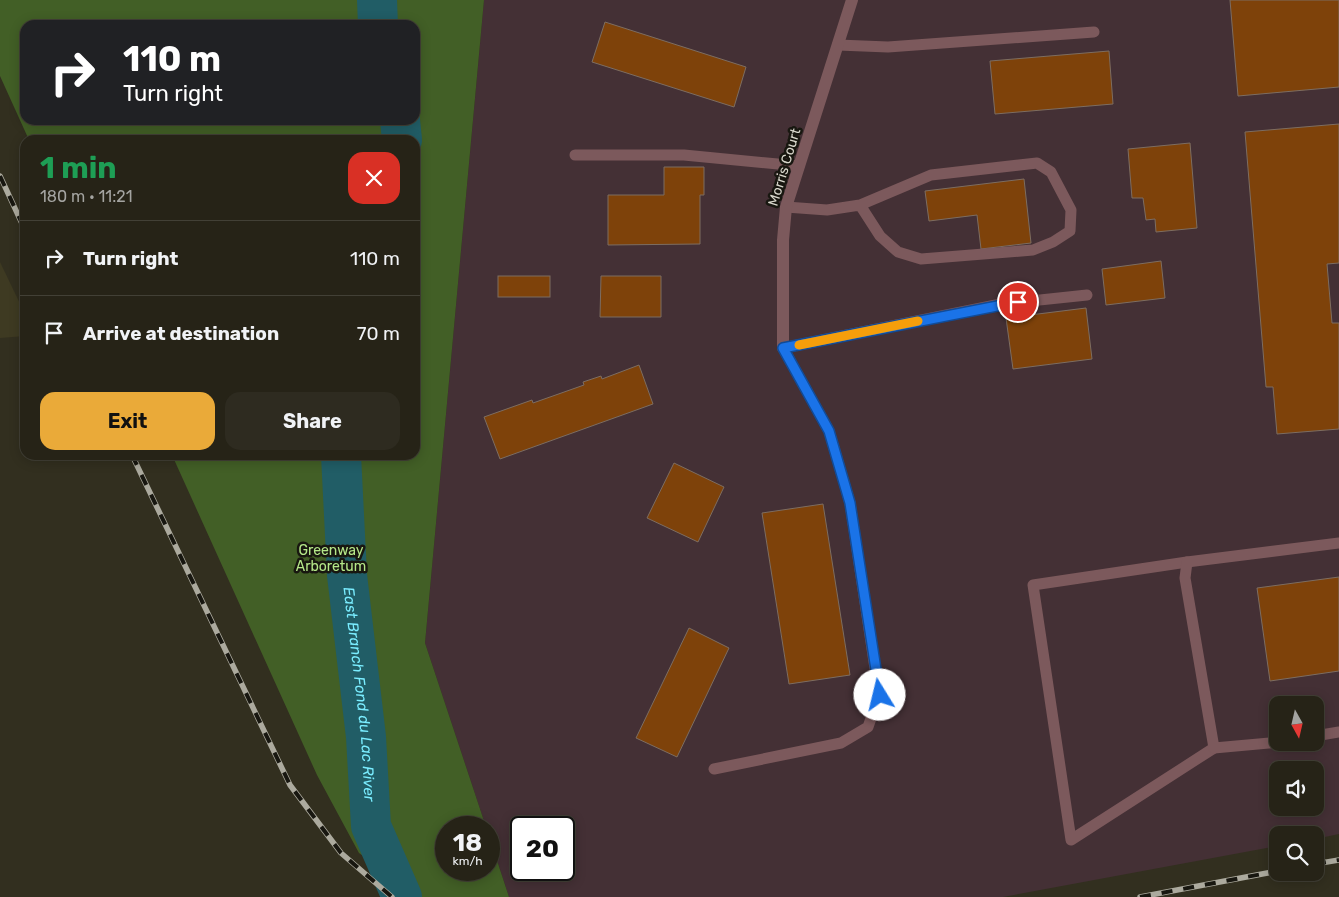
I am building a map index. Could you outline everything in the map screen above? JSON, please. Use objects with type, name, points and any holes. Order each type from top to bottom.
[{"type":"street","name":"Morris Court","points":[[783,348],[783,240],[786,207],[852,0]]},
{"type":"lane","points":[[838,46],[888,46],[1094,32]]},
{"type":"lane","points":[[575,155],[684,155],[799,166]]},
{"type":"lane","points":[[786,207],[828,210],[860,205],[931,175],[1037,163],[1051,172],[1071,210],[1070,231],[1053,242],[1032,250],[921,259],[898,252],[880,236],[860,205]]},
{"type":"lane","points":[[714,769],[841,743],[868,728],[880,695],[847,494],[829,431],[783,348],[1001,304],[1087,295]]},
{"type":"lane","points":[[1269,743],[1214,748],[1071,840],[1033,585],[1187,562],[1339,543]]},
{"type":"lane","points":[[1187,562],[1185,578],[1214,748]]},
{"type":"lane","points":[[1324,734],[1339,732]]},
{"type":"shaded area","points":[[484,0],[1339,0],[1339,834],[1324,837],[1324,826],[1269,826],[1269,847],[1003,897],[509,897],[500,870],[500,816],[482,816],[425,643]]},
{"type":"shaded area","points":[[0,262],[20,304],[20,336],[0,338]]},
{"type":"green space","name":"Greenway Arboretum","points":[[0,0],[484,0],[425,643],[482,816],[435,816],[435,881],[500,881],[500,870],[509,897],[422,897],[359,853],[317,775],[174,460],[420,460],[420,135],[27,135],[22,125],[420,125],[420,20],[20,20],[20,120],[0,76]]},
{"type":"building","points":[[1230,0],[1339,0],[1339,87],[1238,96]]},
{"type":"building","points":[[605,22],[746,67],[734,107],[592,62]]},
{"type":"building","points":[[1109,51],[1113,104],[995,114],[990,61]]},
{"type":"building","points":[[1339,124],[1339,263],[1327,264],[1332,323],[1339,323],[1339,429],[1277,434],[1273,387],[1266,387],[1245,132]]},
{"type":"building","points":[[1190,143],[1197,228],[1156,232],[1155,219],[1146,220],[1143,198],[1132,198],[1128,149]]},
{"type":"building","points":[[664,167],[704,167],[704,195],[700,195],[700,244],[608,245],[608,195],[664,195]]},
{"type":"building","points":[[1024,179],[1031,243],[981,249],[977,215],[929,221],[925,191]]},
{"type":"building","points":[[1161,261],[1165,298],[1106,305],[1102,269]]},
{"type":"building","points":[[498,276],[550,276],[550,297],[498,297]]},
{"type":"building","points":[[601,276],[661,276],[661,317],[600,317]]},
{"type":"building","points":[[1086,308],[1092,359],[1013,369],[1006,318]]},
{"type":"building","points":[[639,365],[653,404],[500,459],[484,417],[532,400],[533,403],[584,385],[583,382],[601,376],[602,379]]},
{"type":"building","points":[[674,463],[724,487],[698,542],[647,518]]},
{"type":"building","points":[[823,504],[850,675],[789,684],[762,513]]},
{"type":"building","points":[[1339,577],[1339,671],[1270,681],[1257,588]]},
{"type":"building","points":[[689,628],[729,648],[677,757],[636,738]]},
{"type":"waterway","name":"East Branch Fond du Lac River","points":[[377,0],[378,20]]},
{"type":"waterway","name":"East Branch Fond du Lac River","points":[[400,125],[402,135]]},
{"type":"waterway","name":"East Branch Fond du Lac River","points":[[341,460],[347,575],[366,737],[371,826],[402,897]]},
{"type":"railway","points":[[0,176],[20,219]]},
{"type":"railway","points":[[134,460],[290,785],[341,853],[392,897]]},
{"type":"railway","points":[[1324,862],[1339,860]]},
{"type":"railway","points":[[1140,897],[1269,873]]},
{"type":"slow traffic","points":[[799,345],[918,321]]},
{"type":"route","points":[[880,695],[850,503],[829,431],[783,348],[1018,302]]}]
